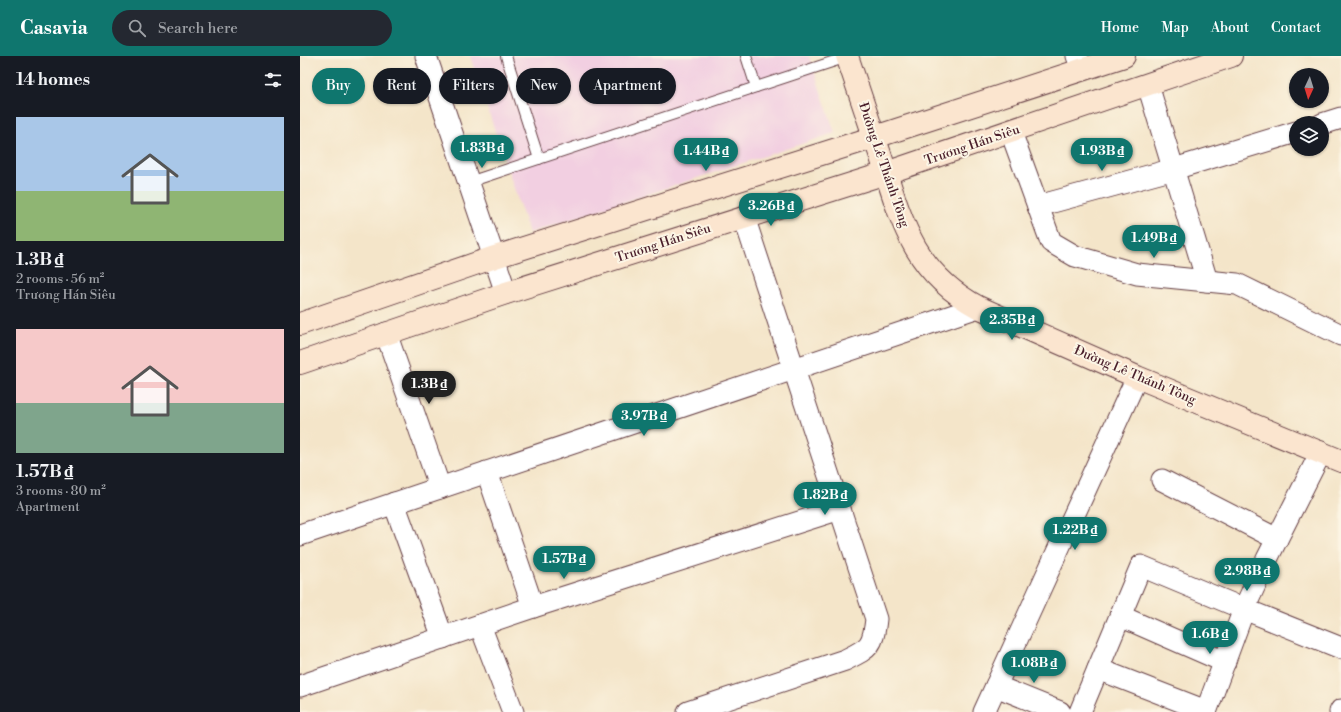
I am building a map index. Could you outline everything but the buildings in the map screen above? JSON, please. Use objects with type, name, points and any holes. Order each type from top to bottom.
[{"type":"main road","name":"Đường Lê Thánh Tông","points":[[847,56],[903,223],[921,257],[944,284],[960,297],[978,308],[1137,377],[1341,461]]},
{"type":"main road","points":[[300,324],[495,256],[874,138],[1080,63],[1124,56]]},
{"type":"main road","name":"Trương Hán Siêu","points":[[300,362],[506,293],[744,217],[886,174],[1231,56]]},
{"type":"street","points":[[426,56],[495,256],[506,293]]},
{"type":"street","points":[[1148,85],[1207,281]]},
{"type":"street","points":[[1329,122],[1341,118]]},
{"type":"street","points":[[1011,132],[1051,242],[1075,256],[1137,274],[1237,284],[1341,335]]},
{"type":"street","points":[[1038,206],[1174,169],[1289,134]]},
{"type":"street","points":[[688,712],[845,660],[865,650],[874,636],[876,618],[744,217]]},
{"type":"street","points":[[300,535],[978,308]]},
{"type":"street","points":[[386,333],[440,488]]},
{"type":"street","points":[[984,712],[1137,377]]},
{"type":"street","points":[[1098,669],[1206,712],[1244,609],[1321,452]]},
{"type":"street","points":[[487,472],[533,607]]},
{"type":"street","points":[[1162,480],[1277,539]]},
{"type":"street","points":[[394,503],[443,638]]},
{"type":"street","points":[[300,686],[533,607],[840,509]]},
{"type":"street","points":[[1080,712],[1141,566],[1341,648]]},
{"type":"street","points":[[1120,616],[1225,662]]},
{"type":"street","points":[[480,625],[513,712]]},
{"type":"street","points":[[996,686],[1060,712]]},
{"type":"lane","points":[[506,56],[539,159]]},
{"type":"lane","points":[[746,56],[756,87]]},
{"type":"lane","points":[[469,182],[847,56]]},
{"type":"shaded area","points":[[470,56],[809,56],[835,133],[529,233],[486,104],[508,104],[508,68],[474,68]]}]
